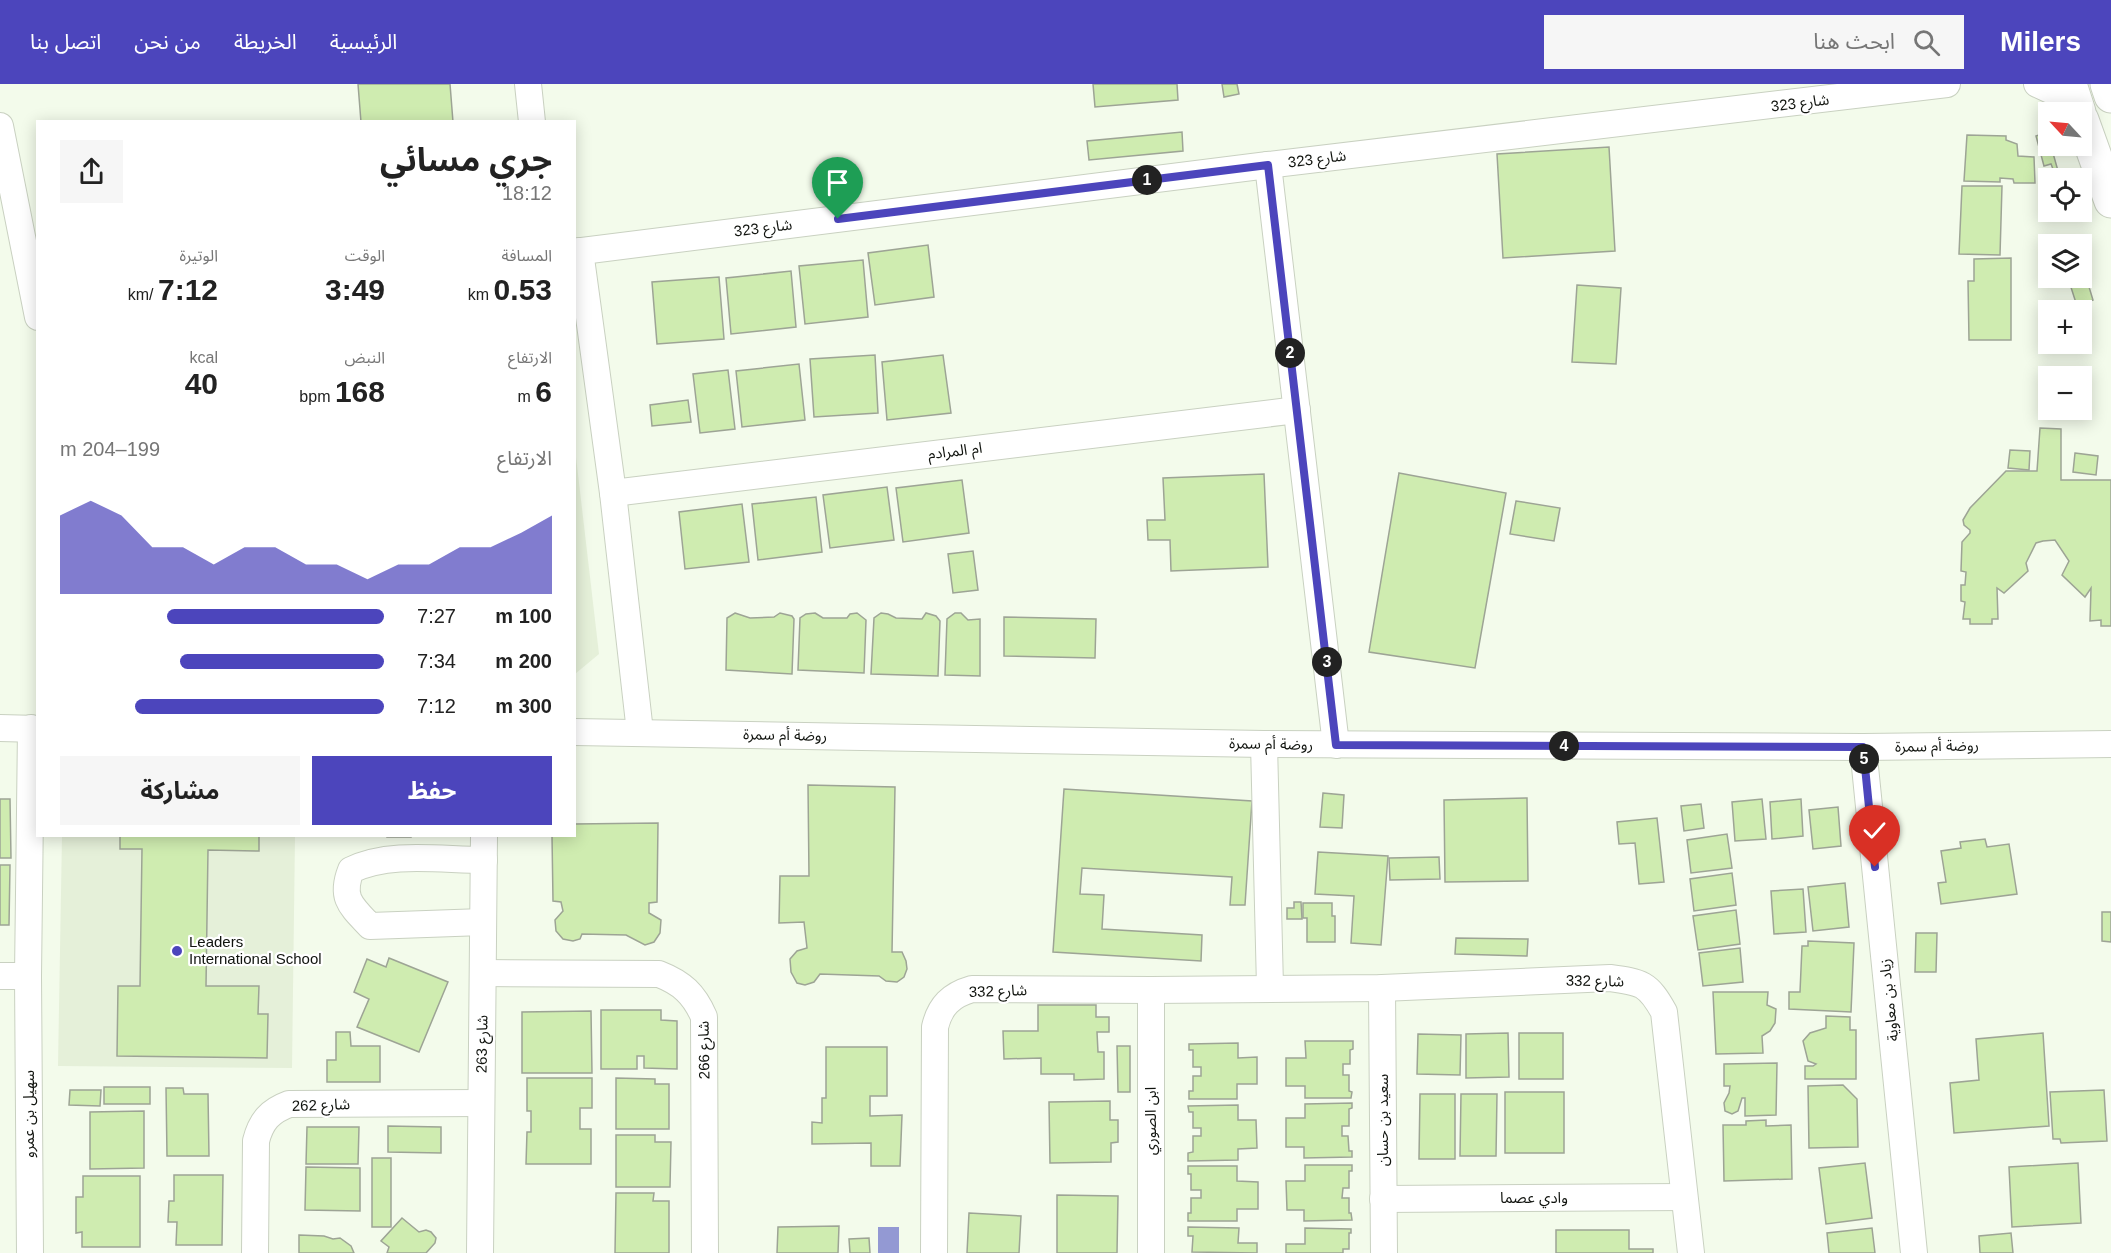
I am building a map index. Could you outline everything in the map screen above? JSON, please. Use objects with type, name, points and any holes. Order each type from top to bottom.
[{"type":"main road","points":[[2107,84],[2111,96]]},
{"type":"main road","points":[[2092,148],[2111,201]]},
{"type":"street","points":[[528,84],[532,120]]},
{"type":"street","name":"شارع 323","points":[[640,732],[613,493],[577,252],[1268,165],[1947,84]]},
{"type":"street","points":[[2037,84],[2071,102]]},
{"type":"street","points":[[0,126],[36,311]]},
{"type":"street","points":[[1268,165],[1336,745]]},
{"type":"street","name":"ام المرادم","points":[[613,493],[1297,410]]},
{"type":"street","points":[[0,728],[34,728]]},
{"type":"street","name":"سهيل بن عمرو","points":[[30,1253],[28,976],[34,728]]},
{"type":"street","name":"روضة أم سمرة","points":[[576,732],[1336,745],[1863,747],[2111,744]]},
{"type":"street","points":[[1264,744],[1270,987]]},
{"type":"street","name":"زياد بن معاوية","points":[[1863,747],[1914,1253]]},
{"type":"street","points":[[483,922],[370,926],[353,909],[346,895],[347,879],[351,870],[366,863],[484,848]]},
{"type":"street","name":"شارع 263","points":[[480,1253],[484,848]]},
{"type":"street","name":"شارع 266","points":[[483,973],[659,974],[675,980],[687,989],[698,1003],[704,1017],[705,1253]]},
{"type":"street","points":[[0,976],[28,976]]},
{"type":"street","name":"شارع 332","points":[[934,1253],[935,1027],[938,1014],[949,1000],[961,992],[972,989],[1382,988],[1611,978],[1642,984],[1654,994],[1664,1012],[1690,1253]]},
{"type":"street","name":"سعيد بن حسان","points":[[1382,988],[1384,1253]]},
{"type":"street","name":"ابن الصوري","points":[[1151,990],[1151,1253]]},
{"type":"street","name":"شارع 262","points":[[255,1253],[256,1141],[260,1127],[268,1115],[278,1108],[289,1104],[481,1103]]},
{"type":"street","name":"وادي عصما","points":[[1383,1199],[1684,1197]]},
{"type":"shaded area","points":[[576,457],[599,654],[576,673]]},
{"type":"shaded area","name":"Leaders International School","points":[[62,837],[295,837],[292,1068],[58,1066]]},
{"type":"water","points":[[878,1227],[899,1227],[899,1253],[878,1253]]},
{"type":"building","points":[[358,84],[450,84],[453,120],[361,120]]},
{"type":"building","points":[[1093,84],[1177,84],[1178,100],[1095,107]]},
{"type":"building","points":[[1222,84],[1237,84],[1239,94],[1224,97]]},
{"type":"building","points":[[1182,132],[1183,151],[1089,160],[1087,141]]},
{"type":"building","points":[[1967,135],[2006,136],[2006,140],[2017,144],[2018,156],[2034,157],[2035,183],[2014,183],[2013,179],[2000,178],[2000,182],[1964,181]]},
{"type":"building","points":[[1609,147],[1615,251],[1503,258],[1497,154]]},
{"type":"building","points":[[2041,156],[2054,156],[2057,168],[2053,168],[2051,164],[2044,166]]},
{"type":"building","points":[[1962,186],[2002,186],[2000,255],[1959,254]]},
{"type":"building","points":[[928,245],[934,297],[875,305],[868,253]]},
{"type":"building","points":[[2011,258],[2011,340],[1969,340],[1968,281],[1974,281],[1974,259]]},
{"type":"building","points":[[863,260],[868,317],[805,324],[799,266]]},
{"type":"building","points":[[791,271],[796,327],[731,334],[726,278]]},
{"type":"building","points":[[719,277],[724,339],[657,344],[652,282]]},
{"type":"building","points":[[1577,285],[1621,288],[1616,364],[1572,362]]},
{"type":"building","points":[[2071,288],[2089,288],[2093,300],[2075,300]]},
{"type":"building","points":[[875,355],[878,413],[814,417],[810,359]]},
{"type":"building","points":[[943,355],[951,413],[887,420],[882,362]]},
{"type":"building","points":[[799,364],[805,420],[742,427],[736,371]]},
{"type":"building","points":[[728,370],[735,429],[700,433],[693,374]]},
{"type":"building","points":[[688,400],[691,422],[652,426],[650,405]]},
{"type":"building","points":[[2040,428],[2061,429],[2061,480],[2111,480],[2111,626],[2101,626],[2101,620],[2090,621],[2091,588],[2085,597],[2062,575],[2069,561],[2055,540],[2036,543],[2026,563],[2028,571],[2004,593],[1997,588],[1998,619],[1992,619],[1992,624],[1970,624],[1970,619],[1963,619],[1965,602],[1961,601],[1961,585],[1965,585],[1966,572],[1961,571],[1962,542],[1970,530],[1964,525],[1963,520],[1970,508],[2006,471],[2037,471]]},
{"type":"building","points":[[2010,450],[2030,451],[2029,470],[2008,468]]},
{"type":"building","points":[[2075,453],[2098,456],[2096,475],[2073,472]]},
{"type":"building","points":[[1399,473],[1506,493],[1475,668],[1369,652]]},
{"type":"building","points":[[1264,474],[1268,567],[1171,571],[1170,540],[1148,540],[1147,520],[1165,520],[1163,478]]},
{"type":"building","points":[[962,480],[969,533],[903,542],[896,488]]},
{"type":"building","points":[[887,487],[894,540],[830,548],[823,495]]},
{"type":"building","points":[[816,497],[822,552],[758,560],[752,504]]},
{"type":"building","points":[[1516,501],[1560,508],[1554,541],[1510,534]]},
{"type":"building","points":[[742,504],[749,562],[685,569],[679,512]]},
{"type":"building","points":[[973,551],[978,590],[953,593],[948,554]]},
{"type":"building","points":[[735,613],[750,618],[774,617],[780,613],[792,616],[794,619],[792,674],[726,670],[727,618]]},
{"type":"building","points":[[815,613],[823,618],[847,618],[850,614],[857,613],[866,620],[864,673],[798,670],[800,618],[806,614]]},
{"type":"building","points":[[881,613],[896,618],[922,619],[926,613],[936,616],[940,621],[938,676],[871,674],[874,618]]},
{"type":"building","points":[[955,613],[961,613],[968,620],[980,619],[980,676],[945,675],[947,619]]},
{"type":"building","points":[[1004,617],[1096,619],[1095,658],[1004,656]]},
{"type":"building","points":[[808,785],[895,787],[892,952],[902,952],[907,969],[904,977],[897,982],[886,981],[879,976],[820,974],[814,982],[805,985],[797,983],[791,972],[790,959],[797,951],[807,948],[804,922],[779,923],[780,876],[809,876]]},
{"type":"building","points":[[1064,789],[1252,801],[1245,905],[1230,905],[1232,877],[1082,868],[1080,894],[1104,895],[1102,929],[1202,935],[1201,961],[1053,952]]},
{"type":"building","points":[[1323,793],[1344,795],[1342,828],[1320,827]]},
{"type":"building","points":[[1527,798],[1528,881],[1445,882],[1444,800]]},
{"type":"building","points":[[0,799],[10,799],[11,858],[0,858]]},
{"type":"building","points":[[1762,799],[1766,839],[1735,841],[1732,802]]},
{"type":"building","points":[[1801,799],[1803,836],[1772,839],[1770,802]]},
{"type":"building","points":[[1701,804],[1704,828],[1684,831],[1681,806]]},
{"type":"building","points":[[1838,807],[1841,846],[1813,849],[1809,810]]},
{"type":"building","points":[[1657,818],[1664,882],[1639,884],[1635,843],[1619,844],[1617,822]]},
{"type":"building","points":[[658,823],[657,902],[649,903],[649,913],[661,920],[660,933],[654,942],[645,945],[626,935],[582,934],[580,939],[573,941],[563,939],[556,931],[555,920],[563,911],[561,902],[553,901],[552,837],[576,837],[576,824]]},
{"type":"building","points":[[1727,834],[1732,868],[1691,873],[1687,840]]},
{"type":"building","points":[[120,837],[259,837],[259,851],[208,850],[206,986],[259,986],[258,1014],[268,1014],[267,1058],[117,1056],[118,986],[140,986],[142,849],[120,849]]},
{"type":"building","points":[[1985,839],[1987,847],[2009,844],[2017,894],[1941,904],[1938,883],[1946,882],[1941,851],[1961,848],[1960,842]]},
{"type":"building","points":[[1318,852],[1388,856],[1381,945],[1351,943],[1354,896],[1315,894]]},
{"type":"building","points":[[1439,857],[1440,879],[1390,880],[1389,858]]},
{"type":"building","points":[[0,865],[10,865],[9,925],[0,925]]},
{"type":"building","points":[[1732,873],[1736,905],[1694,911],[1690,879]]},
{"type":"building","points":[[1845,883],[1849,927],[1813,931],[1808,887]]},
{"type":"building","points":[[1803,889],[1806,932],[1774,934],[1771,891]]},
{"type":"building","points":[[1294,902],[1301,902],[1302,919],[1287,919],[1287,908],[1294,908]]},
{"type":"building","points":[[1303,903],[1332,903],[1332,916],[1335,916],[1335,942],[1307,942],[1307,918],[1303,918]]},
{"type":"building","points":[[1736,910],[1740,944],[1698,950],[1693,916]]},
{"type":"building","points":[[2102,912],[2111,912],[2111,942],[2102,941]]},
{"type":"building","points":[[1916,933],[1937,933],[1936,972],[1915,972]]},
{"type":"building","points":[[1456,938],[1528,939],[1527,956],[1455,954]]},
{"type":"building","points":[[1808,941],[1854,943],[1851,1012],[1789,1009],[1789,992],[1800,992],[1802,946],[1808,946]]},
{"type":"building","points":[[1740,948],[1743,982],[1703,986],[1699,953]]},
{"type":"building","points":[[389,958],[448,982],[419,1052],[357,1027],[369,999],[354,992],[367,959],[386,967]]},
{"type":"building","points":[[1713,992],[1768,992],[1767,1005],[1776,1009],[1775,1023],[1770,1031],[1762,1036],[1763,1053],[1716,1054]]},
{"type":"building","points":[[1038,1005],[1096,1005],[1096,1017],[1109,1017],[1109,1032],[1097,1032],[1098,1052],[1104,1052],[1104,1079],[1074,1080],[1074,1074],[1041,1074],[1041,1058],[1004,1059],[1003,1031],[1038,1031]]},
{"type":"building","points":[[601,1010],[661,1010],[661,1020],[677,1021],[677,1069],[644,1068],[644,1056],[637,1056],[637,1069],[601,1069]]},
{"type":"building","points":[[591,1011],[592,1073],[522,1073],[522,1012]]},
{"type":"building","points":[[1826,1016],[1850,1017],[1850,1030],[1856,1030],[1856,1079],[1805,1079],[1805,1066],[1816,1064],[1808,1061],[1803,1041],[1810,1033],[1826,1028]]},
{"type":"building","points":[[336,1032],[350,1032],[351,1046],[380,1046],[380,1082],[327,1082],[327,1060],[336,1060]]},
{"type":"building","points":[[1508,1033],[1509,1077],[1466,1078],[1466,1034]]},
{"type":"building","points":[[1519,1033],[1563,1033],[1563,1079],[1519,1079]]},
{"type":"building","points":[[2043,1033],[2049,1126],[1954,1133],[1950,1083],[1979,1080],[1976,1039]]},
{"type":"building","points":[[1418,1034],[1461,1035],[1460,1075],[1417,1074]]},
{"type":"building","points":[[1305,1041],[1353,1041],[1353,1049],[1350,1050],[1350,1064],[1343,1064],[1343,1075],[1349,1075],[1351,1098],[1305,1098],[1305,1086],[1286,1086],[1286,1058],[1306,1058]]},
{"type":"building","points":[[1238,1043],[1238,1058],[1257,1057],[1257,1084],[1237,1084],[1237,1099],[1189,1099],[1189,1091],[1193,1091],[1193,1076],[1201,1076],[1201,1067],[1193,1067],[1193,1050],[1189,1050],[1189,1044]]},
{"type":"building","points":[[1117,1046],[1130,1046],[1130,1092],[1118,1092]]},
{"type":"building","points":[[826,1047],[887,1047],[887,1096],[870,1096],[870,1116],[902,1115],[900,1166],[871,1166],[871,1143],[812,1144],[812,1122],[822,1123],[822,1098],[826,1098]]},
{"type":"building","points":[[1777,1063],[1776,1115],[1745,1116],[1745,1098],[1742,1098],[1738,1111],[1732,1114],[1725,1111],[1724,1103],[1730,1086],[1724,1086],[1724,1064]]},
{"type":"building","points":[[527,1078],[592,1078],[592,1108],[580,1108],[580,1129],[591,1129],[591,1164],[526,1164],[527,1132],[531,1132],[531,1111],[527,1111]]},
{"type":"building","points":[[616,1078],[655,1079],[655,1084],[669,1084],[669,1129],[616,1129]]},
{"type":"building","points":[[1843,1085],[1857,1099],[1858,1147],[1809,1148],[1808,1086]]},
{"type":"building","points":[[104,1087],[150,1087],[150,1104],[104,1104]]},
{"type":"building","points":[[166,1088],[183,1088],[184,1094],[208,1094],[209,1156],[167,1156]]},
{"type":"building","points":[[70,1090],[101,1090],[100,1106],[69,1105]]},
{"type":"building","points":[[2104,1090],[2107,1141],[2061,1143],[2060,1139],[2053,1139],[2050,1092]]},
{"type":"building","points":[[1505,1092],[1564,1092],[1564,1153],[1505,1153]]},
{"type":"building","points":[[1420,1094],[1455,1094],[1455,1159],[1419,1159]]},
{"type":"building","points":[[1461,1094],[1497,1094],[1496,1156],[1460,1156]]},
{"type":"building","points":[[1110,1101],[1110,1120],[1118,1120],[1118,1142],[1111,1143],[1111,1162],[1050,1163],[1049,1102]]},
{"type":"building","points":[[1352,1103],[1352,1108],[1349,1109],[1349,1126],[1342,1126],[1342,1136],[1348,1136],[1349,1151],[1352,1151],[1352,1157],[1304,1158],[1304,1147],[1286,1147],[1286,1118],[1305,1118],[1305,1104]]},
{"type":"building","points":[[1238,1105],[1238,1120],[1256,1120],[1257,1148],[1238,1149],[1238,1160],[1188,1161],[1188,1153],[1193,1152],[1193,1136],[1201,1136],[1201,1128],[1193,1128],[1193,1112],[1189,1112],[1188,1106]]},
{"type":"building","points":[[144,1111],[144,1168],[90,1169],[90,1112]]},
{"type":"building","points":[[1766,1120],[1766,1126],[1791,1125],[1792,1179],[1724,1181],[1723,1125],[1746,1125],[1746,1121]]},
{"type":"building","points":[[388,1126],[441,1127],[441,1153],[388,1152]]},
{"type":"building","points":[[307,1127],[359,1127],[358,1164],[306,1164]]},
{"type":"building","points":[[616,1135],[655,1135],[655,1142],[671,1142],[670,1187],[616,1187]]},
{"type":"building","points":[[372,1158],[391,1158],[391,1227],[372,1227]]},
{"type":"building","points":[[1865,1163],[1872,1218],[1826,1224],[1819,1168]]},
{"type":"building","points":[[2078,1163],[2081,1223],[2012,1227],[2009,1167]]},
{"type":"building","points":[[1305,1165],[1352,1165],[1352,1171],[1349,1171],[1349,1188],[1343,1188],[1342,1198],[1349,1198],[1349,1213],[1351,1213],[1352,1220],[1304,1221],[1304,1210],[1287,1210],[1286,1181],[1305,1181]]},
{"type":"building","points":[[1188,1166],[1237,1166],[1237,1181],[1258,1182],[1258,1209],[1237,1209],[1237,1221],[1188,1221],[1188,1213],[1191,1213],[1191,1198],[1201,1198],[1201,1190],[1191,1190],[1191,1174],[1188,1174]]},
{"type":"building","points":[[306,1167],[360,1168],[360,1211],[305,1210]]},
{"type":"building","points":[[174,1175],[223,1175],[222,1245],[176,1245],[177,1222],[168,1222],[169,1201],[174,1201]]},
{"type":"building","points":[[83,1176],[140,1176],[140,1247],[82,1247],[82,1232],[76,1233],[76,1197],[83,1197]]},
{"type":"building","points":[[616,1193],[654,1193],[653,1201],[669,1201],[669,1253],[615,1253]]},
{"type":"building","points":[[1057,1195],[1118,1196],[1117,1253],[1057,1253]]},
{"type":"building","points":[[969,1213],[1021,1216],[1019,1253],[967,1253]]},
{"type":"building","points":[[402,1218],[419,1232],[426,1230],[436,1238],[435,1243],[426,1253],[387,1253],[389,1247],[381,1241]]},
{"type":"building","points":[[839,1226],[838,1253],[777,1253],[778,1227]]},
{"type":"building","points":[[1188,1227],[1239,1228],[1238,1243],[1257,1243],[1257,1253],[1192,1252],[1193,1236],[1188,1236]]},
{"type":"building","points":[[1305,1228],[1351,1229],[1349,1249],[1343,1249],[1343,1253],[1286,1253],[1286,1244],[1305,1244]]},
{"type":"building","points":[[1872,1228],[1875,1253],[1829,1253],[1827,1233]]},
{"type":"building","points":[[1556,1230],[1629,1230],[1629,1249],[1653,1249],[1653,1253],[1556,1253]]},
{"type":"building","points":[[2011,1233],[2013,1253],[1980,1253],[1979,1236]]},
{"type":"building","points":[[299,1235],[340,1238],[351,1246],[354,1253],[299,1253]]},
{"type":"building","points":[[869,1238],[870,1253],[850,1253],[849,1239]]},
{"type":"place","name":"Leaders International School","points":[[177,951]]},
{"type":"route","points":[[838,219],[1268,165],[1336,745],[1863,747],[1875,867]]}]
